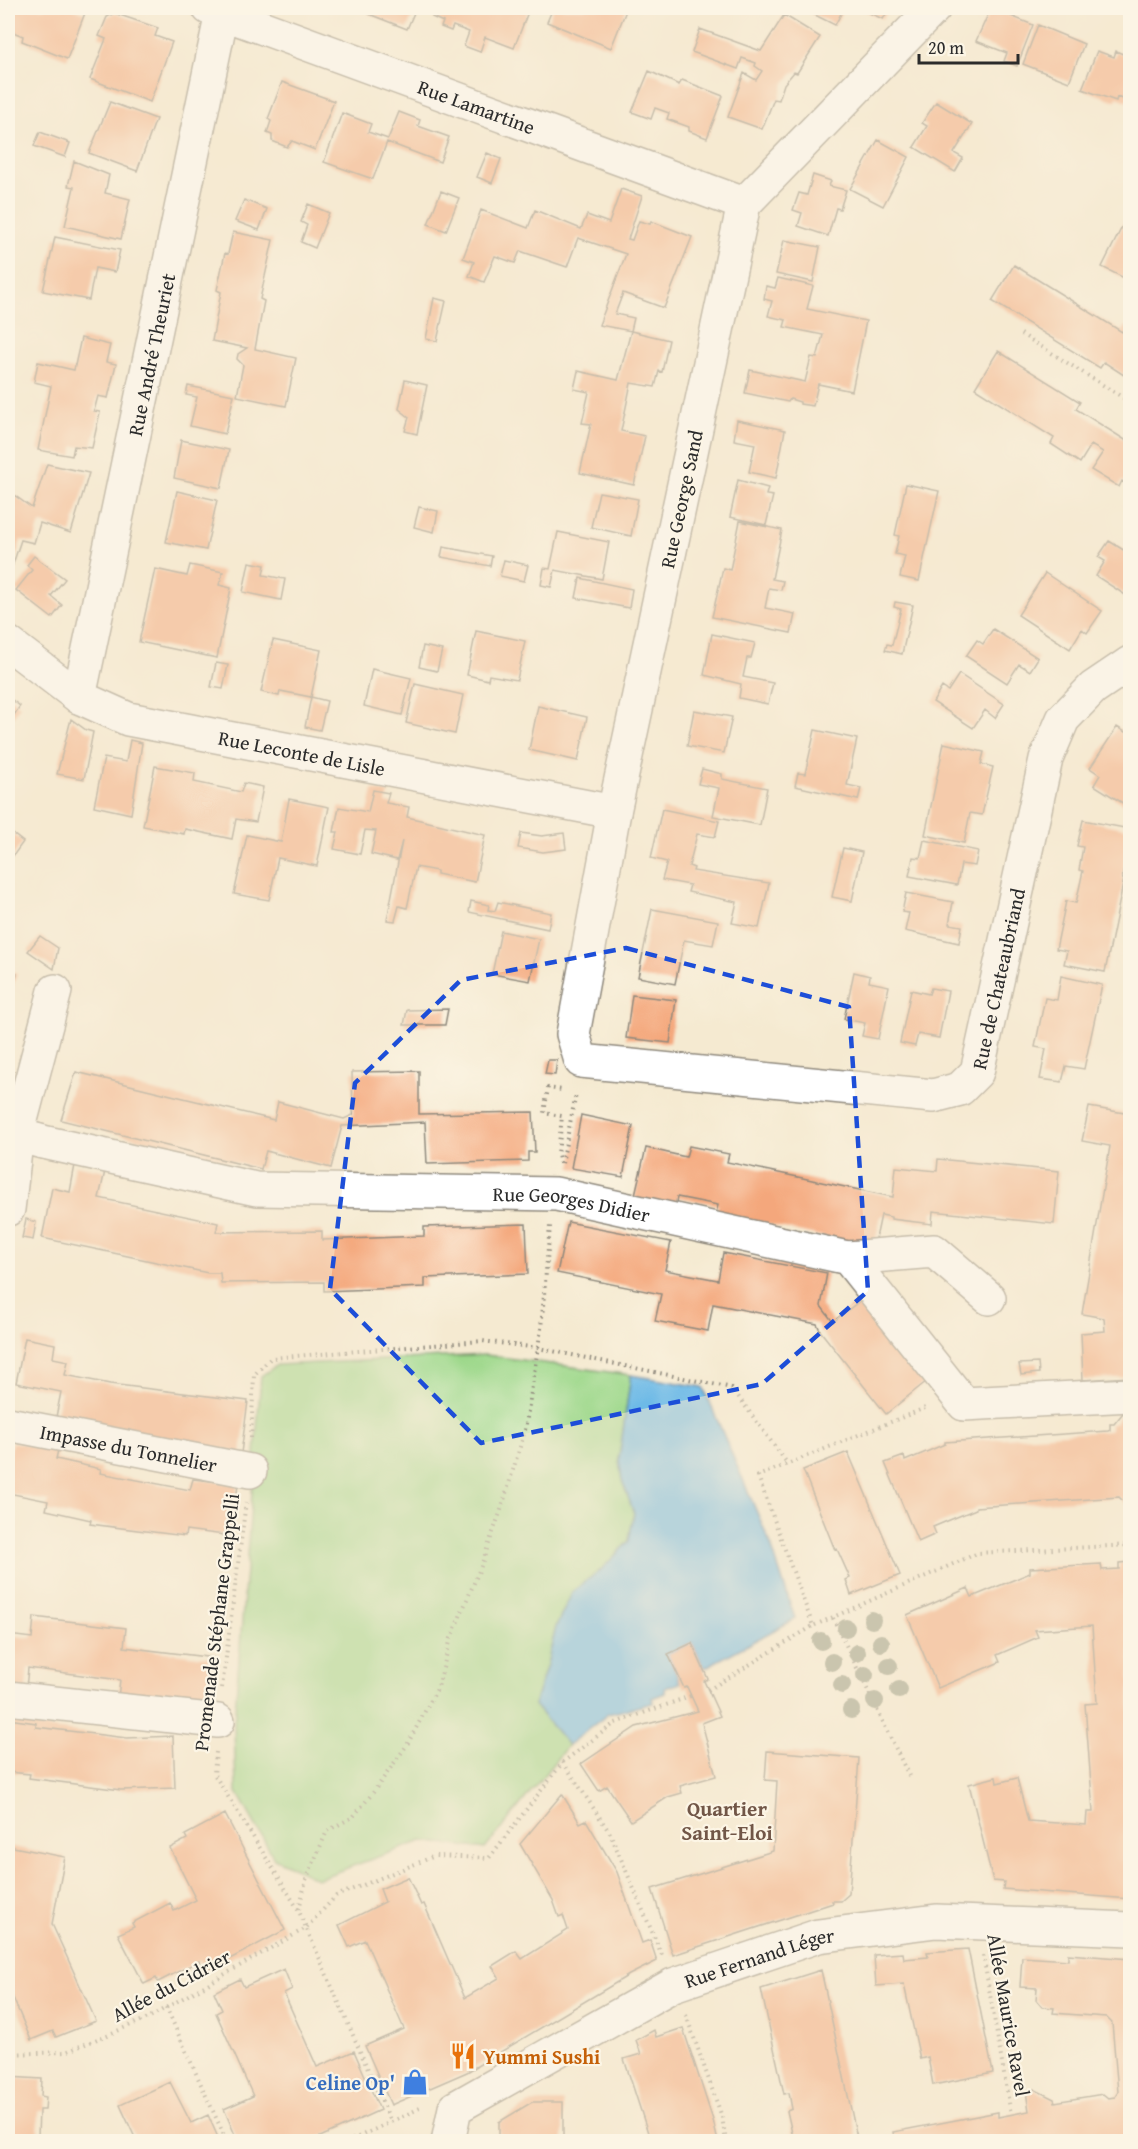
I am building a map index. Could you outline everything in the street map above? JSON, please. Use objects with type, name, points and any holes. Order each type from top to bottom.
[{"type":"street","points":[[744,204],[933,8]]},
{"type":"street","name":"Rue Lamartine","points":[[216,10],[744,204]]},
{"type":"street","name":"Rue André Theuriet","points":[[79,697],[216,10]]},
{"type":"street","name":"Rue George Sand","points":[[579,1076],[573,1034],[614,812],[744,204]]},
{"type":"street","name":"Rue Leconte de Lisle","points":[[8,643],[79,697],[128,719],[614,812]]},
{"type":"street","name":"Rue de Chateaubriand","points":[[579,1076],[933,1096],[960,1089],[977,1072],[1046,759],[1063,719],[1093,688],[1131,663]]},
{"type":"street","points":[[8,1209],[17,1134],[55,991]]},
{"type":"street","name":"Rue Georges Didier","points":[[17,1134],[43,1142],[256,1190],[556,1194],[848,1258],[934,1251],[989,1298]]},
{"type":"street","points":[[848,1258],[964,1404],[1131,1395]]},
{"type":"street","name":"Impasse du Tonnelier","points":[[8,1424],[249,1471]]},
{"type":"street","points":[[8,1698],[218,1721]]},
{"type":"street","name":"Rue Fernand Léger","points":[[455,2108],[674,1985],[818,1936],[936,1921],[1131,1929]]},
{"type":"street","points":[[448,2142],[455,2108]]},
{"type":"path","points":[[1020,334],[1131,402]]},
{"type":"path","points":[[574,1105],[561,1166],[558,1154],[562,1116],[544,1113],[548,1088],[579,1076]]},
{"type":"path","points":[[298,1910],[306,1880],[327,1831],[353,1817],[372,1794],[407,1745],[438,1687],[451,1638],[485,1556],[525,1430],[538,1348],[551,1215],[556,1194]]},
{"type":"path","name":"Promenade Stéphane Grappelli","points":[[391,2122],[298,1910],[214,1774],[218,1721],[249,1471],[254,1375],[271,1358],[482,1341],[538,1348],[732,1388],[787,1463]]},
{"type":"path","points":[[813,1626],[758,1476],[938,1403],[964,1404]]},
{"type":"path","points":[[708,1690],[813,1626],[978,1553],[1131,1545]]},
{"type":"path","points":[[832,1618],[909,1776]]},
{"type":"path","points":[[691,1696],[615,1723],[563,1762],[610,1833],[682,2002],[722,2117],[726,2142]]},
{"type":"path","name":"Allée du Cidrier","points":[[8,2054],[66,2052],[148,2018],[306,1928],[336,1896],[435,1856],[489,1858],[563,1762]]},
{"type":"path","name":"Allée Maurice Ravel","points":[[977,1921],[1011,2114]]},
{"type":"path","points":[[166,2007],[227,2142]]},
{"type":"path","points":[[347,2142],[420,2107],[455,2108]]},
{"type":"highlighted area","points":[[626,948],[849,1007],[868,1291],[762,1384],[481,1443],[330,1289],[355,1083],[461,980]]},
{"type":"green space","points":[[486,1355],[631,1375],[619,1459],[622,1480],[634,1513],[629,1541],[602,1569],[573,1592],[556,1627],[534,1705],[568,1745],[485,1849],[422,1841],[317,1879],[274,1858],[236,1790],[234,1724],[261,1376],[277,1365]]},
{"type":"water","points":[[631,1375],[703,1387],[771,1545],[795,1619],[704,1668],[692,1643],[669,1654],[680,1683],[665,1688],[665,1693],[652,1698],[653,1703],[608,1714],[568,1745],[534,1705],[556,1627],[573,1591],[602,1569],[629,1541],[634,1513],[622,1480],[619,1459]]},
{"type":"building","points":[[8,8],[71,8],[85,13],[67,59],[22,41],[23,36],[8,30]]},
{"type":"building","points":[[372,8],[416,8],[407,29],[369,14]]},
{"type":"building","points":[[436,8],[518,8],[528,12],[514,48],[485,37],[480,52],[464,46],[469,32],[453,26],[451,31],[441,27],[443,22],[432,17]]},
{"type":"building","points":[[553,8],[627,8],[611,48],[547,22]]},
{"type":"building","points":[[801,8],[844,8],[835,25]]},
{"type":"building","points":[[858,8],[890,8],[883,19]]},
{"type":"building","points":[[991,8],[1033,25],[1017,66],[1004,61],[1007,53],[976,41]]},
{"type":"building","points":[[114,13],[158,28],[155,36],[172,42],[150,102],[90,79],[106,39],[99,36],[107,17]]},
{"type":"building","points":[[784,15],[820,37],[797,73],[794,72],[784,84],[779,100],[774,99],[762,129],[728,117],[744,73],[756,80],[762,71],[755,66],[756,63],[742,58],[738,69],[692,52],[700,29],[761,51]]},
{"type":"building","points":[[1038,25],[1084,44],[1069,82],[1023,64]]},
{"type":"building","points":[[1097,51],[1114,57],[1116,51],[1130,57],[1130,102],[1117,97],[1116,101],[1082,89]]},
{"type":"building","points":[[649,71],[679,85],[682,80],[723,96],[707,138],[689,131],[689,127],[667,119],[669,113],[655,108],[651,119],[632,112]]},
{"type":"building","points":[[282,82],[334,101],[315,150],[292,141],[287,147],[272,141],[272,135],[267,133],[271,121],[268,119]]},
{"type":"building","points":[[110,102],[156,119],[137,171],[89,153]]},
{"type":"building","points":[[936,102],[972,124],[954,153],[963,158],[955,172],[914,147],[927,126],[922,123]]},
{"type":"building","points":[[399,112],[420,120],[418,126],[449,137],[440,162],[387,142],[373,179],[324,162],[342,113],[371,124],[368,132],[388,139]]},
{"type":"building","points":[[40,132],[70,143],[65,157],[34,146]]},
{"type":"building","points":[[878,140],[909,157],[883,206],[850,189]]},
{"type":"building","points":[[487,153],[501,159],[492,183],[477,177]]},
{"type":"building","points":[[74,161],[109,175],[105,193],[130,199],[121,239],[65,226],[74,187],[68,186]]},
{"type":"building","points":[[813,175],[831,181],[829,186],[846,190],[840,209],[836,208],[828,236],[798,226],[802,213],[793,210],[799,193],[807,195]]},
{"type":"building","points":[[621,189],[642,196],[628,239],[632,240],[639,221],[650,224],[651,221],[692,237],[664,308],[623,293],[615,314],[634,318],[631,331],[599,325],[626,254],[578,238],[567,267],[520,251],[515,263],[495,256],[484,282],[469,276],[474,262],[463,258],[481,210],[528,228],[535,210],[581,229],[587,215],[609,223]]},
{"type":"building","points":[[441,191],[459,198],[446,231],[428,224]]},
{"type":"building","points":[[244,200],[267,209],[259,230],[235,221]]},
{"type":"building","points":[[308,204],[329,213],[315,248],[301,242],[307,225],[301,222]]},
{"type":"building","points":[[1124,223],[1130,226],[1130,281],[1102,267]]},
{"type":"building","points":[[233,232],[273,240],[260,299],[264,301],[255,349],[296,358],[286,406],[237,396],[243,365],[237,359],[238,354],[247,348],[212,341],[221,292],[217,290],[225,253],[228,254]]},
{"type":"building","points":[[55,237],[120,250],[115,272],[95,268],[89,300],[43,291]]},
{"type":"building","points":[[784,240],[820,247],[813,282],[776,274]]},
{"type":"building","points":[[1014,265],[1122,332],[1126,326],[1130,329],[1130,379],[1104,362],[1100,368],[992,301]]},
{"type":"building","points":[[778,278],[813,286],[807,309],[866,321],[852,391],[818,384],[813,406],[800,404],[790,399],[788,402],[745,393],[750,370],[805,382],[811,357],[817,358],[823,335],[784,327],[786,320],[768,316],[772,301],[764,299],[766,286],[775,288]]},
{"type":"building","points":[[434,298],[446,301],[437,341],[426,339]]},
{"type":"building","points":[[631,331],[669,340],[662,372],[659,371],[655,387],[631,383],[621,431],[645,436],[634,485],[580,473],[591,424],[582,423],[589,392],[574,389],[578,371],[618,380]]},
{"type":"building","points":[[81,338],[110,345],[106,362],[116,364],[108,398],[98,396],[94,411],[100,412],[92,448],[74,446],[72,456],[38,450],[51,386],[34,382],[38,362],[74,370]]},
{"type":"building","points":[[998,351],[1080,402],[1076,409],[1130,443],[1130,486],[1122,481],[1119,487],[1091,470],[1103,452],[1091,445],[1080,463],[1051,444],[1054,438],[975,388]]},
{"type":"building","points":[[405,380],[427,385],[417,434],[405,431],[409,417],[399,409]]},
{"type":"building","points":[[188,386],[234,395],[225,434],[190,426],[197,397],[186,395]]},
{"type":"building","points":[[737,420],[785,430],[776,478],[749,472],[755,444],[734,440]]},
{"type":"building","points":[[181,440],[229,450],[221,488],[174,478]]},
{"type":"building","points":[[47,464],[89,473],[71,533],[40,523],[34,543],[21,540],[8,579],[8,504],[14,495],[32,508]]},
{"type":"building","points":[[738,480],[768,488],[766,495],[773,496],[766,525],[730,517]]},
{"type":"building","points":[[906,484],[939,491],[919,581],[900,577],[905,556],[895,554],[899,536],[895,535]]},
{"type":"building","points":[[177,491],[217,500],[206,550],[166,542]]},
{"type":"building","points":[[599,492],[638,499],[631,536],[591,527]]},
{"type":"building","points":[[419,507],[438,511],[434,532],[414,527]]},
{"type":"building","points":[[740,521],[782,530],[772,579],[783,581],[781,590],[769,588],[765,608],[795,614],[791,633],[712,617],[723,568],[730,570]]},
{"type":"building","points":[[558,532],[609,542],[602,579],[555,570],[551,587],[541,585],[544,568],[550,569]]},
{"type":"building","points":[[1109,541],[1130,554],[1130,598],[1096,576],[1105,561],[1098,557]]},
{"type":"building","points":[[443,547],[492,556],[490,566],[441,557]]},
{"type":"building","points":[[34,556],[65,579],[51,596],[62,605],[52,618],[16,590],[32,570],[27,565]]},
{"type":"building","points":[[504,560],[528,565],[524,581],[500,576]]},
{"type":"building","points":[[249,562],[265,565],[263,575],[285,579],[281,600],[243,592]]},
{"type":"building","points":[[190,565],[223,572],[219,585],[231,588],[217,658],[139,642],[155,569],[187,576]]},
{"type":"building","points":[[1045,573],[1102,611],[1087,633],[1082,629],[1070,649],[1018,615]]},
{"type":"building","points":[[580,578],[632,589],[629,608],[576,598]]},
{"type":"building","points":[[895,602],[913,605],[902,654],[885,650],[887,644],[892,645],[901,609],[894,607]]},
{"type":"building","points":[[993,629],[1038,658],[1030,671],[1019,664],[1007,683],[966,656],[977,640],[983,644]]},
{"type":"building","points":[[476,631],[525,641],[517,680],[489,675],[488,680],[467,675]]},
{"type":"building","points":[[712,634],[755,643],[751,658],[747,658],[743,677],[773,683],[768,704],[739,698],[741,684],[704,675]]},
{"type":"building","points":[[273,640],[321,650],[311,697],[280,691],[279,696],[261,692]]},
{"type":"building","points":[[423,646],[442,650],[437,671],[419,667]]},
{"type":"building","points":[[216,663],[228,665],[223,689],[211,687]]},
{"type":"building","points":[[372,669],[411,678],[402,715],[364,706]]},
{"type":"building","points":[[959,674],[1004,704],[995,718],[985,710],[973,728],[933,702],[942,687],[948,691]]},
{"type":"building","points":[[415,684],[463,695],[455,734],[406,723]]},
{"type":"building","points":[[8,697],[20,706],[8,724]]},
{"type":"building","points":[[311,697],[327,701],[320,730],[305,727]]},
{"type":"building","points":[[538,706],[587,717],[578,761],[529,750]]},
{"type":"building","points":[[694,710],[732,717],[724,753],[687,746]]},
{"type":"building","points":[[71,719],[86,730],[93,732],[84,779],[57,774]]},
{"type":"building","points":[[1130,726],[1129,807],[1094,785],[1100,775],[1090,768],[1117,727],[1125,732]]},
{"type":"building","points":[[815,730],[857,739],[847,785],[861,788],[858,800],[795,786],[798,773],[805,774]]},
{"type":"building","points":[[130,740],[142,743],[131,814],[94,806],[104,758],[126,762]]},
{"type":"building","points":[[944,743],[984,752],[981,764],[993,767],[982,815],[970,813],[964,843],[925,835]]},
{"type":"building","points":[[155,766],[195,773],[194,782],[241,792],[244,783],[263,787],[256,822],[236,819],[232,839],[185,829],[184,834],[143,826]]},
{"type":"building","points":[[702,769],[722,774],[722,779],[767,788],[760,825],[713,816],[719,788],[698,784]]},
{"type":"building","points":[[373,790],[389,793],[386,803],[409,807],[407,817],[485,835],[475,882],[416,867],[407,908],[399,906],[395,921],[387,920],[402,841],[397,860],[371,854],[376,831],[365,830],[360,854],[334,849],[338,832],[334,832],[339,807],[368,812]]},
{"type":"building","points":[[289,799],[329,807],[317,866],[278,858],[269,900],[234,894],[247,835],[281,842]]},
{"type":"building","points":[[662,809],[719,821],[715,837],[697,834],[689,866],[694,868],[693,871],[769,883],[759,928],[732,923],[737,902],[688,892],[690,885],[662,880],[667,862],[651,858]]},
{"type":"building","points":[[1083,820],[1130,829],[1122,879],[1124,879],[1105,972],[1064,964],[1067,951],[1056,949],[1066,901],[1076,903],[1083,871],[1079,870],[1083,847],[1077,846]]},
{"type":"building","points":[[8,830],[23,842],[8,863]]},
{"type":"building","points":[[521,833],[542,836],[564,833],[566,849],[543,852],[518,848]]},
{"type":"building","points":[[924,840],[978,851],[975,866],[961,864],[957,885],[909,876],[913,857],[920,858]]},
{"type":"building","points":[[843,848],[862,852],[852,901],[832,897]]},
{"type":"building","points":[[906,893],[953,902],[949,924],[962,926],[959,943],[905,931],[909,913],[902,912]]},
{"type":"building","points":[[471,901],[489,905],[488,910],[495,911],[498,902],[551,913],[548,929],[469,912]]},
{"type":"building","points":[[652,909],[718,921],[713,945],[684,940],[675,984],[638,977]]},
{"type":"building","points":[[501,931],[539,939],[530,981],[492,974]]},
{"type":"building","points":[[40,936],[58,948],[54,969],[28,951]]},
{"type":"building","points":[[8,971],[17,973],[8,1003]]},
{"type":"building","points":[[854,972],[870,976],[869,982],[889,986],[878,1039],[862,1036],[865,1023],[844,1019]]},
{"type":"building","points":[[1061,976],[1102,985],[1084,1069],[1066,1066],[1062,1082],[1040,1079],[1046,1049],[1035,1047],[1045,998],[1057,1000]]},
{"type":"building","points":[[931,988],[948,991],[939,1038],[918,1034],[915,1046],[900,1043],[911,990],[929,994]]},
{"type":"building","points":[[632,995],[676,1000],[670,1043],[626,1038]]},
{"type":"building","points":[[448,1009],[445,1025],[404,1025],[407,1010]]},
{"type":"building","points":[[548,1060],[557,1060],[555,1075],[545,1074]]},
{"type":"building","points":[[419,1071],[419,1114],[533,1112],[535,1152],[528,1152],[528,1161],[427,1164],[425,1122],[342,1126],[331,1168],[266,1151],[261,1169],[61,1120],[76,1072],[274,1120],[278,1102],[344,1119],[353,1115],[352,1072]]},
{"type":"building","points":[[1089,1107],[1130,1114],[1130,1377],[1083,1380],[1081,1333],[1105,1331],[1104,1318],[1082,1314],[1110,1146],[1082,1141]]},
{"type":"building","points":[[581,1115],[633,1126],[623,1177],[571,1168]]},
{"type":"building","points":[[689,1146],[729,1154],[727,1162],[893,1197],[896,1167],[937,1171],[938,1159],[1059,1171],[1054,1224],[933,1211],[932,1224],[891,1219],[891,1217],[881,1215],[874,1248],[716,1213],[718,1205],[677,1197],[675,1208],[634,1199],[646,1148],[686,1157]]},
{"type":"building","points":[[75,1165],[105,1171],[99,1198],[218,1223],[216,1232],[322,1231],[322,1240],[424,1236],[424,1227],[526,1224],[528,1274],[425,1278],[425,1287],[324,1291],[324,1282],[221,1283],[220,1273],[208,1273],[42,1238],[52,1188],[70,1192]]},
{"type":"building","points":[[26,1219],[36,1222],[33,1240],[22,1238]]},
{"type":"building","points":[[568,1222],[671,1242],[665,1270],[718,1280],[723,1253],[827,1273],[821,1306],[833,1322],[862,1299],[927,1381],[886,1414],[817,1324],[713,1304],[708,1331],[655,1321],[661,1294],[557,1273]]},
{"type":"building","points":[[25,1338],[55,1344],[53,1358],[68,1361],[65,1375],[110,1384],[248,1401],[241,1453],[56,1417],[61,1392],[16,1383]]},
{"type":"building","points":[[1038,1363],[1039,1373],[1021,1375],[1019,1364]]},
{"type":"building","points":[[1121,1410],[1130,1410],[1130,1526],[1128,1506],[1119,1497],[976,1507],[976,1509],[933,1527],[936,1534],[918,1542],[885,1463],[904,1456],[905,1461],[945,1444],[945,1442],[1108,1431],[1110,1424],[1114,1424],[1123,1413]]},
{"type":"building","points":[[12,1442],[58,1450],[56,1459],[101,1469],[100,1473],[190,1490],[193,1479],[238,1484],[232,1536],[186,1530],[185,1536],[90,1524],[91,1520],[46,1510],[48,1501],[8,1493],[8,1467]]},
{"type":"building","points":[[848,1452],[900,1575],[851,1595],[846,1580],[850,1578],[837,1549],[835,1550],[803,1470]]},
{"type":"building","points":[[1130,1562],[1130,1899],[1003,1889],[1004,1882],[993,1881],[969,1784],[996,1777],[997,1783],[1017,1778],[1028,1821],[1086,1825],[1087,1812],[1093,1812],[1085,1704],[1097,1703],[1092,1626],[1035,1630],[1038,1637],[997,1655],[1000,1662],[938,1688],[907,1615],[968,1588],[972,1597],[1030,1573],[1030,1568],[1101,1564],[1102,1570],[1119,1569],[1119,1563]]},
{"type":"building","points":[[34,1617],[126,1628],[124,1647],[215,1658],[208,1710],[118,1698],[120,1680],[28,1668],[26,1689],[8,1687],[8,1635],[32,1638]]},
{"type":"building","points":[[692,1643],[708,1679],[704,1681],[720,1716],[702,1723],[716,1776],[680,1786],[682,1793],[668,1797],[631,1821],[607,1786],[599,1791],[581,1764],[636,1727],[698,1711],[668,1654]]},
{"type":"building","points":[[8,1719],[36,1723],[36,1727],[127,1738],[173,1736],[175,1788],[121,1790],[29,1778],[30,1774],[8,1772]]},
{"type":"building","points":[[767,1751],[859,1758],[849,1894],[841,1901],[832,1901],[833,1903],[673,1955],[652,1889],[773,1851],[777,1781],[765,1780]]},
{"type":"building","points":[[562,1794],[580,1823],[586,1820],[617,1872],[642,1943],[650,1940],[657,1961],[629,1975],[467,2072],[391,2105],[365,2046],[404,2029],[365,1940],[349,1947],[339,1925],[385,1902],[380,1889],[408,1877],[421,1905],[424,1904],[465,1998],[499,1978],[492,1966],[516,1951],[522,1959],[568,1930],[563,1915],[559,1917],[553,1900],[520,1844]]},
{"type":"building","points":[[225,1814],[285,1930],[205,1972],[199,1961],[158,1982],[156,1978],[144,1984],[118,1934],[134,1927],[132,1923],[170,1903],[174,1911],[196,1900],[170,1848],[187,1839],[185,1835]]},
{"type":"building","points":[[8,1846],[65,1857],[52,1924],[96,2021],[56,2037],[53,2031],[31,2040],[8,1986]]},
{"type":"building","points":[[968,1949],[993,2073],[933,2085],[928,2057],[920,2059],[904,1984],[876,1986],[874,1955],[903,1953],[904,1959],[928,1957],[927,1952]]},
{"type":"building","points":[[1068,1954],[1130,1959],[1130,2142],[876,2142],[894,2137],[893,2132],[998,2112],[998,2117],[1029,2111],[1026,2091],[1034,2089],[1054,2099],[1055,2102],[1103,2094],[1108,2098],[1115,2097],[1118,2092],[1112,2023],[1106,2017],[1053,2013],[1054,2008],[1042,2007],[1036,2000],[1037,1988],[1020,1987],[1022,1957],[1068,1960]]},
{"type":"building","points":[[284,1969],[292,1989],[284,1993],[317,2067],[354,2051],[380,2110],[309,2142],[238,2142],[224,2109],[253,2096],[216,2013],[222,2010],[214,1992],[240,1979],[244,1987]]},
{"type":"building","points":[[821,1970],[858,2142],[794,2142],[787,2111],[792,2109],[789,2093],[784,2094],[761,1989]]},
{"type":"building","points":[[683,2028],[718,2142],[651,2142],[624,2059],[641,2054],[636,2040],[654,2030],[656,2037]]},
{"type":"building","points":[[8,2077],[42,2079],[41,2096],[46,2097],[45,2110],[39,2110],[38,2137],[68,2139],[68,2142],[8,2142]]},
{"type":"building","points":[[170,2082],[191,2123],[208,2115],[220,2142],[137,2142],[120,2105]]},
{"type":"building","points":[[532,2102],[563,2102],[563,2142],[499,2142],[499,2122]]},
{"type":"place","name":"Yummi Sushi","points":[[463,2056]]},
{"type":"place","name":"Celine Op'","points":[[415,2082]]},
{"type":"district","name":"Quartier Saint-Eloi","points":[[727,1820]]}]
